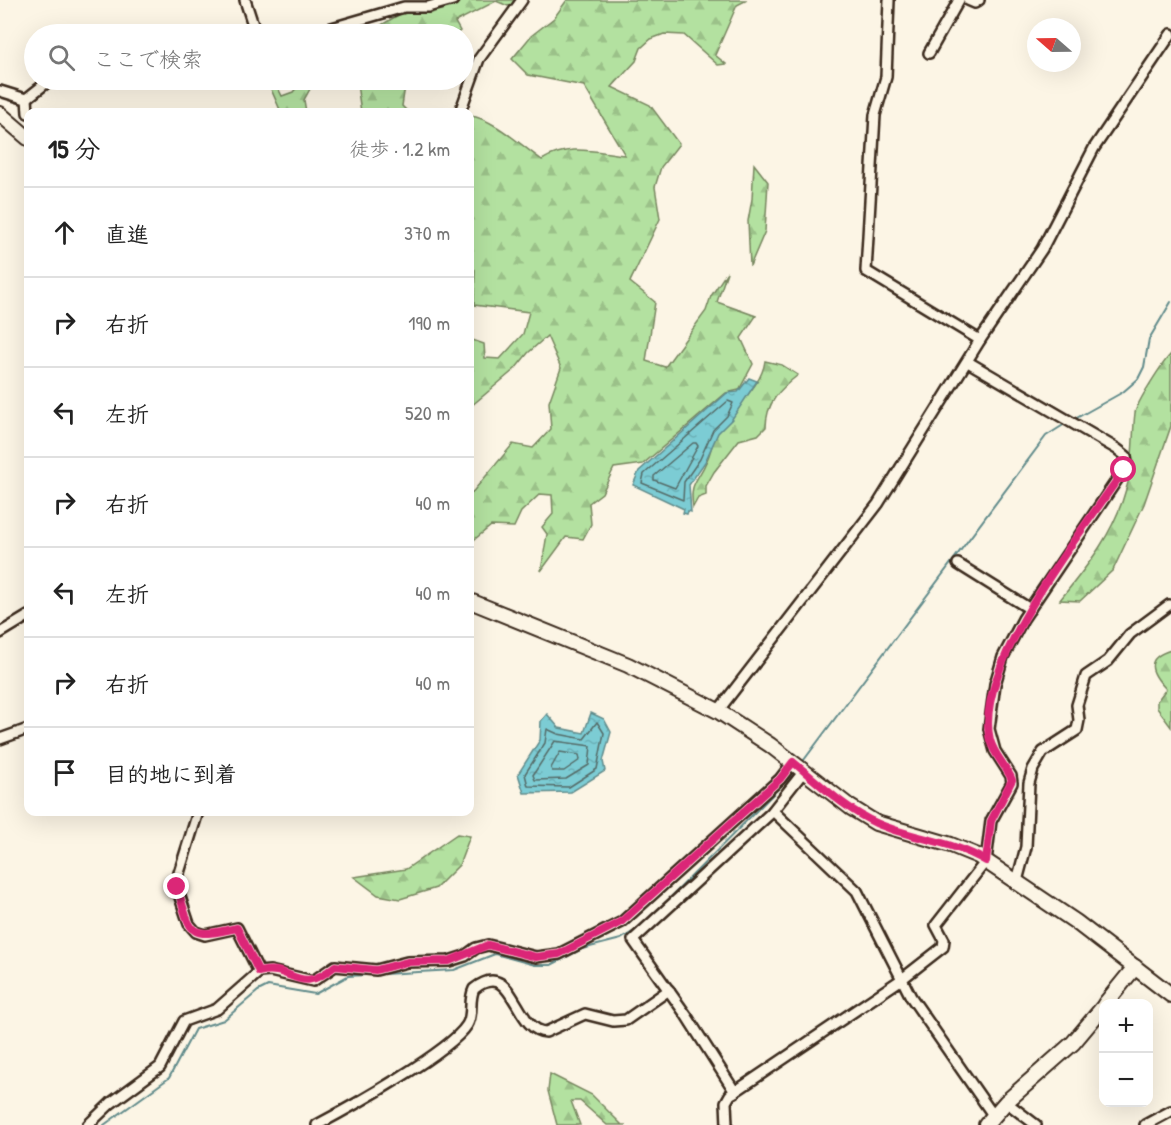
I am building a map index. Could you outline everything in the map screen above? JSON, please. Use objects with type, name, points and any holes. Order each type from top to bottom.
[{"type":"street","points":[[244,0],[252,24]]},
{"type":"street","points":[[345,24],[404,7],[428,7],[453,0]]},
{"type":"street","points":[[474,73],[479,59],[522,0]]},
{"type":"street","points":[[889,0],[886,77],[875,114],[866,271],[980,340]]},
{"type":"street","points":[[929,53],[959,0]]},
{"type":"street","points":[[968,0],[975,3],[979,0]]},
{"type":"street","points":[[718,711],[878,504],[980,340],[1042,249],[1091,154],[1171,34]]},
{"type":"street","points":[[27,98],[37,90]]},
{"type":"street","points":[[461,108],[468,90]]},
{"type":"street","points":[[0,91],[27,98]]},
{"type":"street","points":[[27,98],[28,108]]},
{"type":"street","points":[[0,114],[24,135]]},
{"type":"street","points":[[727,1125],[726,1099],[902,979],[942,947],[944,940],[936,928],[937,922],[986,861],[991,821],[1012,780],[990,740],[991,706],[1003,657],[1030,609],[1124,470],[1128,460],[1117,449],[968,362]]},
{"type":"street","points":[[958,564],[1030,609]]},
{"type":"street","points":[[474,603],[628,665],[718,711],[793,762],[850,807],[876,823],[962,849],[986,861],[1135,967],[1171,996]]},
{"type":"street","points":[[1017,881],[1026,847],[1029,783],[1038,757],[1077,730],[1079,724],[1077,705],[1084,681],[1090,671],[1108,661],[1130,634],[1169,604]]},
{"type":"street","points":[[0,633],[24,618]]},
{"type":"street","points":[[0,739],[24,730]]},
{"type":"street","points":[[88,1125],[111,1103],[155,1073],[184,1021],[217,1010],[259,972],[270,971],[313,981],[335,966],[376,970],[407,962],[449,961],[488,945],[536,957],[559,954],[621,922],[780,779],[793,762]]},
{"type":"street","points":[[735,1092],[669,990],[634,944],[634,938],[773,811],[804,771]]},
{"type":"street","points":[[773,811],[858,891],[915,1004],[990,1120],[1006,1102],[1073,1043],[1099,1011]]},
{"type":"street","points":[[197,816],[177,882],[189,924],[196,932],[205,935],[237,928],[259,972]]},
{"type":"street","points":[[1109,999],[1135,967]]},
{"type":"street","points":[[318,1125],[357,1104],[454,1040],[470,1018],[474,989],[490,981],[496,981],[505,988],[528,1022],[540,1032],[546,1032],[585,1014],[613,1022],[626,1020],[669,990]]},
{"type":"street","points":[[1006,1102],[1036,1125]]},
{"type":"street","points":[[1145,1125],[1171,1111]]},
{"type":"green space","points":[[457,0],[525,0],[508,6],[496,1],[455,22],[456,24],[383,24],[400,14],[426,11]]},
{"type":"green space","points":[[567,0],[747,0],[737,5],[715,55],[726,64],[718,65],[684,35],[664,34],[651,39],[641,48],[636,61],[612,87],[650,105],[679,144],[661,167],[655,187],[660,219],[630,282],[655,302],[646,361],[665,367],[706,311],[711,296],[727,272],[717,302],[756,316],[741,338],[753,364],[739,390],[726,393],[643,464],[614,468],[602,493],[589,503],[591,524],[583,539],[566,537],[541,571],[547,534],[542,527],[553,514],[552,495],[540,494],[521,512],[514,527],[491,526],[474,540],[474,490],[513,444],[533,448],[551,429],[549,402],[561,368],[547,336],[528,353],[515,369],[474,404],[474,340],[484,344],[485,358],[500,359],[523,334],[529,312],[474,305],[474,117],[498,127],[542,160],[572,150],[625,155],[584,86],[528,75],[512,59],[531,36],[554,18]]},
{"type":"green space","points":[[271,90],[279,90],[282,96],[295,90],[309,90],[304,100],[305,108],[279,108]]},
{"type":"green space","points":[[358,90],[404,90],[402,106],[404,108],[360,108]]},
{"type":"green space","points":[[754,164],[768,182],[765,231],[750,266],[748,221]]},
{"type":"green space","points":[[1171,354],[1171,426],[1144,504],[1113,570],[1080,601],[1060,600],[1100,547],[1116,518],[1129,477],[1135,413],[1140,400]]},
{"type":"green space","points":[[765,361],[782,365],[798,375],[775,397],[768,411],[766,427],[758,435],[739,440],[714,472],[706,486],[706,495],[698,498],[693,507],[693,487],[707,460],[715,437],[758,381]]},
{"type":"green space","points":[[1171,650],[1171,727],[1157,708],[1157,701],[1166,689],[1156,677],[1152,666],[1157,657]]},
{"type":"green space","points":[[457,834],[470,836],[459,865],[436,888],[400,899],[378,895],[354,877],[406,869]]},
{"type":"green space","points":[[550,1074],[592,1095],[622,1125],[607,1125],[580,1101],[571,1101],[580,1125],[557,1125],[548,1091]]},
{"type":"water","points":[[749,378],[757,381],[732,419],[718,433],[705,462],[689,485],[691,512],[683,513],[684,509],[633,485],[639,471],[727,393],[738,392]]},
{"type":"water","points":[[591,713],[604,719],[611,732],[603,761],[605,771],[571,792],[524,793],[518,774],[540,740],[541,721],[547,714],[559,728],[584,733]]},
{"type":"waterway","points":[[1073,420],[1123,392],[1138,379],[1144,367],[1149,339],[1171,302]]},
{"type":"waterway","points":[[801,764],[1046,436],[1065,424]]},
{"type":"waterway","points":[[646,922],[796,771]]},
{"type":"waterway","points":[[104,1125],[169,1078],[195,1029],[224,1020],[258,991],[268,986],[315,994],[348,976],[454,970],[495,954],[535,965],[551,965],[582,949],[621,939],[639,928]]},
{"type":"route","points":[[177,887],[193,930],[205,935],[237,928],[259,972],[264,970],[279,972],[300,980],[318,980],[335,966],[376,970],[407,962],[460,959],[476,948],[488,945],[536,957],[551,956],[621,922],[780,779],[793,762],[850,807],[876,823],[962,849],[986,861],[989,831],[994,812],[1012,783],[1011,776],[990,740],[989,729],[995,684],[1003,657],[1023,619],[1124,470]]}]
